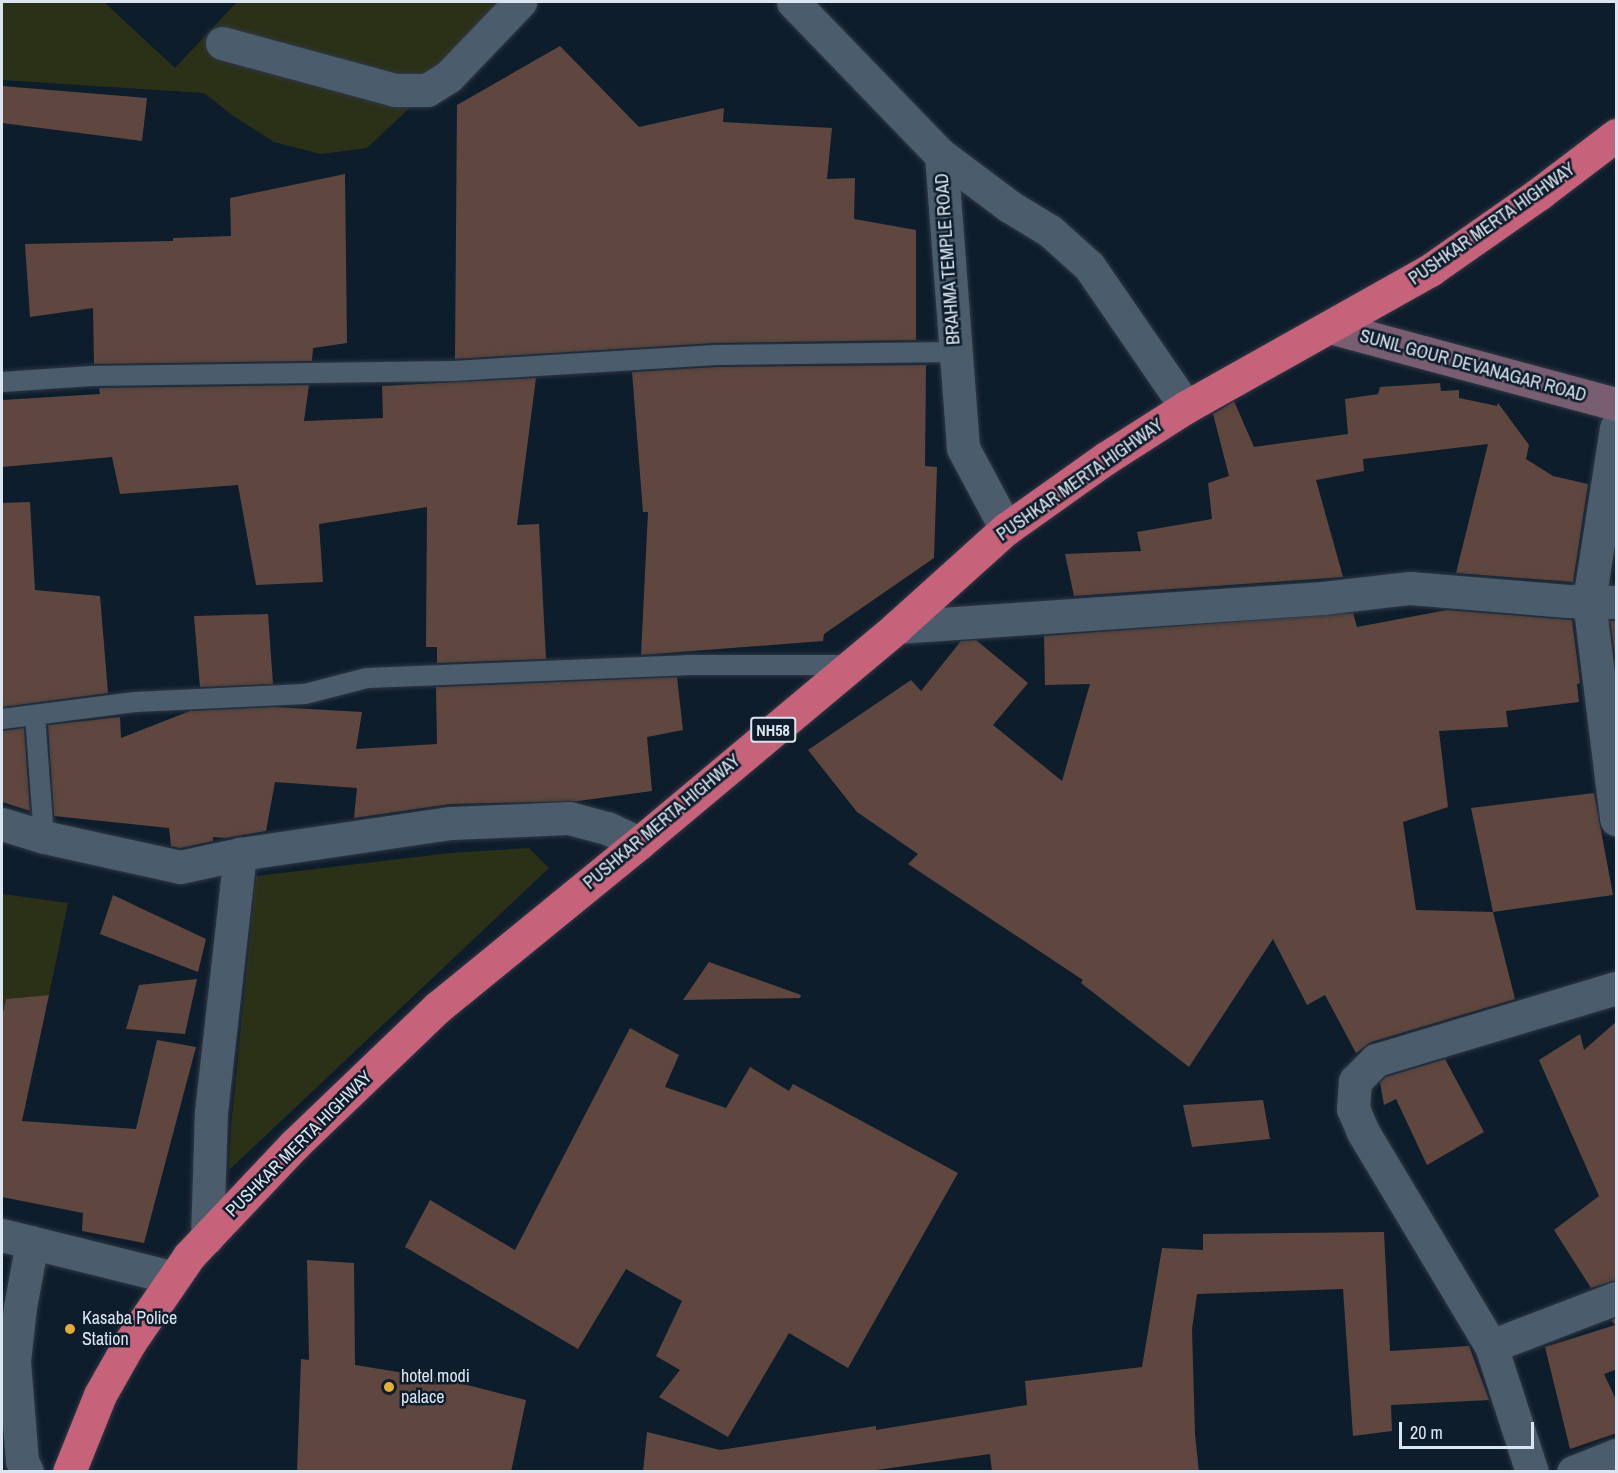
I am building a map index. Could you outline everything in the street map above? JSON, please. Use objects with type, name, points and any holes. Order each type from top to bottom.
[{"type":"highway","name":"PUSHKAR MERTA HIGHWAY","points":[[69,1472],[100,1395],[130,1342],[174,1278],[207,1238],[294,1145],[438,1007],[639,843],[897,627],[1006,529],[1106,458],[1186,407],[1430,270],[1540,193],[1617,135]]},
{"type":"main road","name":"SUNIL GOUR DEVANAGAR ROAD","points":[[1330,327],[1617,404]]},
{"type":"street","points":[[222,43],[395,90],[427,90],[449,76],[520,2]]},
{"type":"street","name":"BRAHMA TEMPLE ROAD","points":[[793,2],[941,155],[963,448],[1006,529]]},
{"type":"street","points":[[941,155],[1009,206],[1050,231],[1089,266],[1186,407]]},
{"type":"street","points":[[1617,428],[1603,602],[1617,819]]},
{"type":"street","points":[[897,627],[1323,598],[1410,588],[1603,602]]},
{"type":"street","points":[[2,824],[44,837],[180,867],[240,854],[450,823],[569,818],[607,828],[639,843]]},
{"type":"street","points":[[207,1238],[211,1112],[240,854]]},
{"type":"street","points":[[1532,1472],[1491,1346],[1363,1132],[1353,1109],[1355,1082],[1376,1060],[1617,988]]},
{"type":"street","points":[[27,1472],[22,1461],[8,1360],[20,1307],[17,1239],[174,1278]]},
{"type":"street","points":[[1491,1346],[1617,1298]]},
{"type":"street","points":[[1573,1472],[1617,1455]]},
{"type":"lane","points":[[2,382],[92,376],[454,372],[724,355],[954,352]]},
{"type":"lane","points":[[2,719],[135,702],[305,694],[367,678],[687,665],[851,665]]},
{"type":"lane","points":[[35,715],[44,837]]},
{"type":"green space","points":[[2,2],[104,2],[175,68],[237,2],[522,2],[367,148],[321,154],[274,142],[232,115],[204,93],[2,80]]},
{"type":"green space","points":[[529,848],[549,868],[229,1170],[231,1127],[256,876],[450,853]]},
{"type":"green space","points":[[2,894],[68,903],[49,995],[6,999],[2,1014]]},
{"type":"building","points":[[560,46],[639,127],[724,108],[723,122],[832,128],[827,179],[855,178],[854,219],[916,230],[916,340],[715,343],[455,359],[457,105]]},
{"type":"building","points":[[2,86],[147,98],[142,141],[2,123]]},
{"type":"building","points":[[345,174],[347,343],[313,348],[312,361],[94,364],[93,308],[30,317],[25,244],[173,241],[173,238],[231,236],[230,198]]},
{"type":"building","points":[[926,365],[925,466],[937,467],[934,558],[824,634],[823,641],[641,655],[648,512],[643,512],[632,372],[716,367]]},
{"type":"building","points":[[536,378],[517,525],[539,524],[546,659],[437,663],[437,647],[426,647],[427,507],[319,524],[323,582],[256,585],[238,485],[120,494],[112,457],[2,467],[2,400],[100,394],[99,388],[309,385],[304,421],[383,418],[382,386]]},
{"type":"building","points":[[1440,383],[1441,391],[1459,390],[1459,398],[1497,406],[1498,403],[1529,445],[1526,459],[1553,476],[1588,484],[1573,582],[1456,573],[1488,444],[1363,459],[1364,471],[1316,480],[1343,577],[1074,596],[1065,554],[1141,551],[1137,532],[1212,519],[1208,483],[1229,476],[1213,414],[1234,401],[1254,447],[1348,434],[1345,399],[1378,394],[1380,387]]},
{"type":"building","points":[[30,502],[35,590],[100,596],[108,693],[2,707],[2,503]]},
{"type":"building","points":[[1447,610],[1572,620],[1580,683],[1577,684],[1579,702],[1506,711],[1508,727],[1439,731],[1448,807],[1403,822],[1416,910],[1493,912],[1515,999],[1371,1042],[1356,1053],[1325,995],[1307,1005],[1273,939],[1189,1067],[1081,983],[1083,980],[908,864],[918,854],[857,812],[808,750],[911,680],[921,691],[961,641],[976,640],[1028,683],[993,725],[1062,781],[1090,684],[1045,685],[1044,636],[1353,613],[1357,627]]},
{"type":"building","points":[[268,614],[273,684],[200,687],[194,616]]},
{"type":"building","points":[[1610,621],[1617,621],[1617,670]]},
{"type":"building","points":[[677,677],[683,730],[647,737],[652,791],[578,801],[450,804],[354,818],[357,788],[275,782],[266,831],[225,838],[213,837],[213,841],[180,848],[171,846],[169,828],[54,816],[48,725],[120,717],[121,738],[190,711],[274,707],[362,712],[356,749],[437,744],[436,687]]},
{"type":"building","points":[[24,728],[30,811],[2,802],[2,731]]},
{"type":"building","points":[[1594,793],[1613,895],[1493,912],[1471,808]]},
{"type":"building","points":[[113,895],[206,939],[198,972],[100,934]]},
{"type":"building","points":[[709,962],[801,995],[800,998],[683,1000]]},
{"type":"building","points":[[197,979],[185,1034],[126,1029],[139,985]]},
{"type":"building","points":[[49,995],[22,1121],[136,1129],[157,1040],[196,1047],[144,1243],[82,1231],[83,1213],[2,1197],[2,1016],[6,999]]},
{"type":"building","points":[[1617,1021],[1617,1280],[1591,1288],[1554,1230],[1599,1196],[1539,1060],[1580,1034],[1584,1050]]},
{"type":"building","points":[[630,1028],[679,1055],[665,1087],[726,1108],[750,1067],[789,1091],[793,1084],[958,1173],[848,1368],[789,1333],[728,1437],[659,1397],[680,1370],[656,1356],[682,1301],[626,1269],[578,1349],[405,1247],[430,1200],[515,1250]]},
{"type":"building","points":[[1445,1059],[1484,1132],[1427,1165],[1396,1099],[1384,1105],[1380,1082],[1386,1077]]},
{"type":"building","points":[[1263,1100],[1270,1139],[1192,1147],[1183,1105]]},
{"type":"building","points":[[1384,1232],[1390,1351],[1469,1346],[1489,1400],[1391,1405],[1392,1431],[1353,1436],[1343,1289],[1197,1294],[1192,1329],[1195,1434],[1199,1472],[992,1472],[990,1454],[862,1472],[643,1472],[647,1432],[720,1450],[876,1426],[876,1430],[1027,1405],[1025,1381],[1142,1367],[1162,1248],[1203,1250],[1203,1234]]},
{"type":"building","points":[[307,1260],[354,1263],[355,1365],[448,1380],[526,1400],[511,1472],[297,1472],[301,1359],[309,1360]]},
{"type":"building","points":[[1617,1318],[1617,1369],[1604,1374],[1617,1402],[1617,1433],[1570,1449],[1545,1347],[1615,1325],[1611,1320]]},
{"type":"place","name":"Kasaba Police Station","points":[[70,1329]]},
{"type":"place","name":"hotel modi palace","points":[[389,1387]]}]
